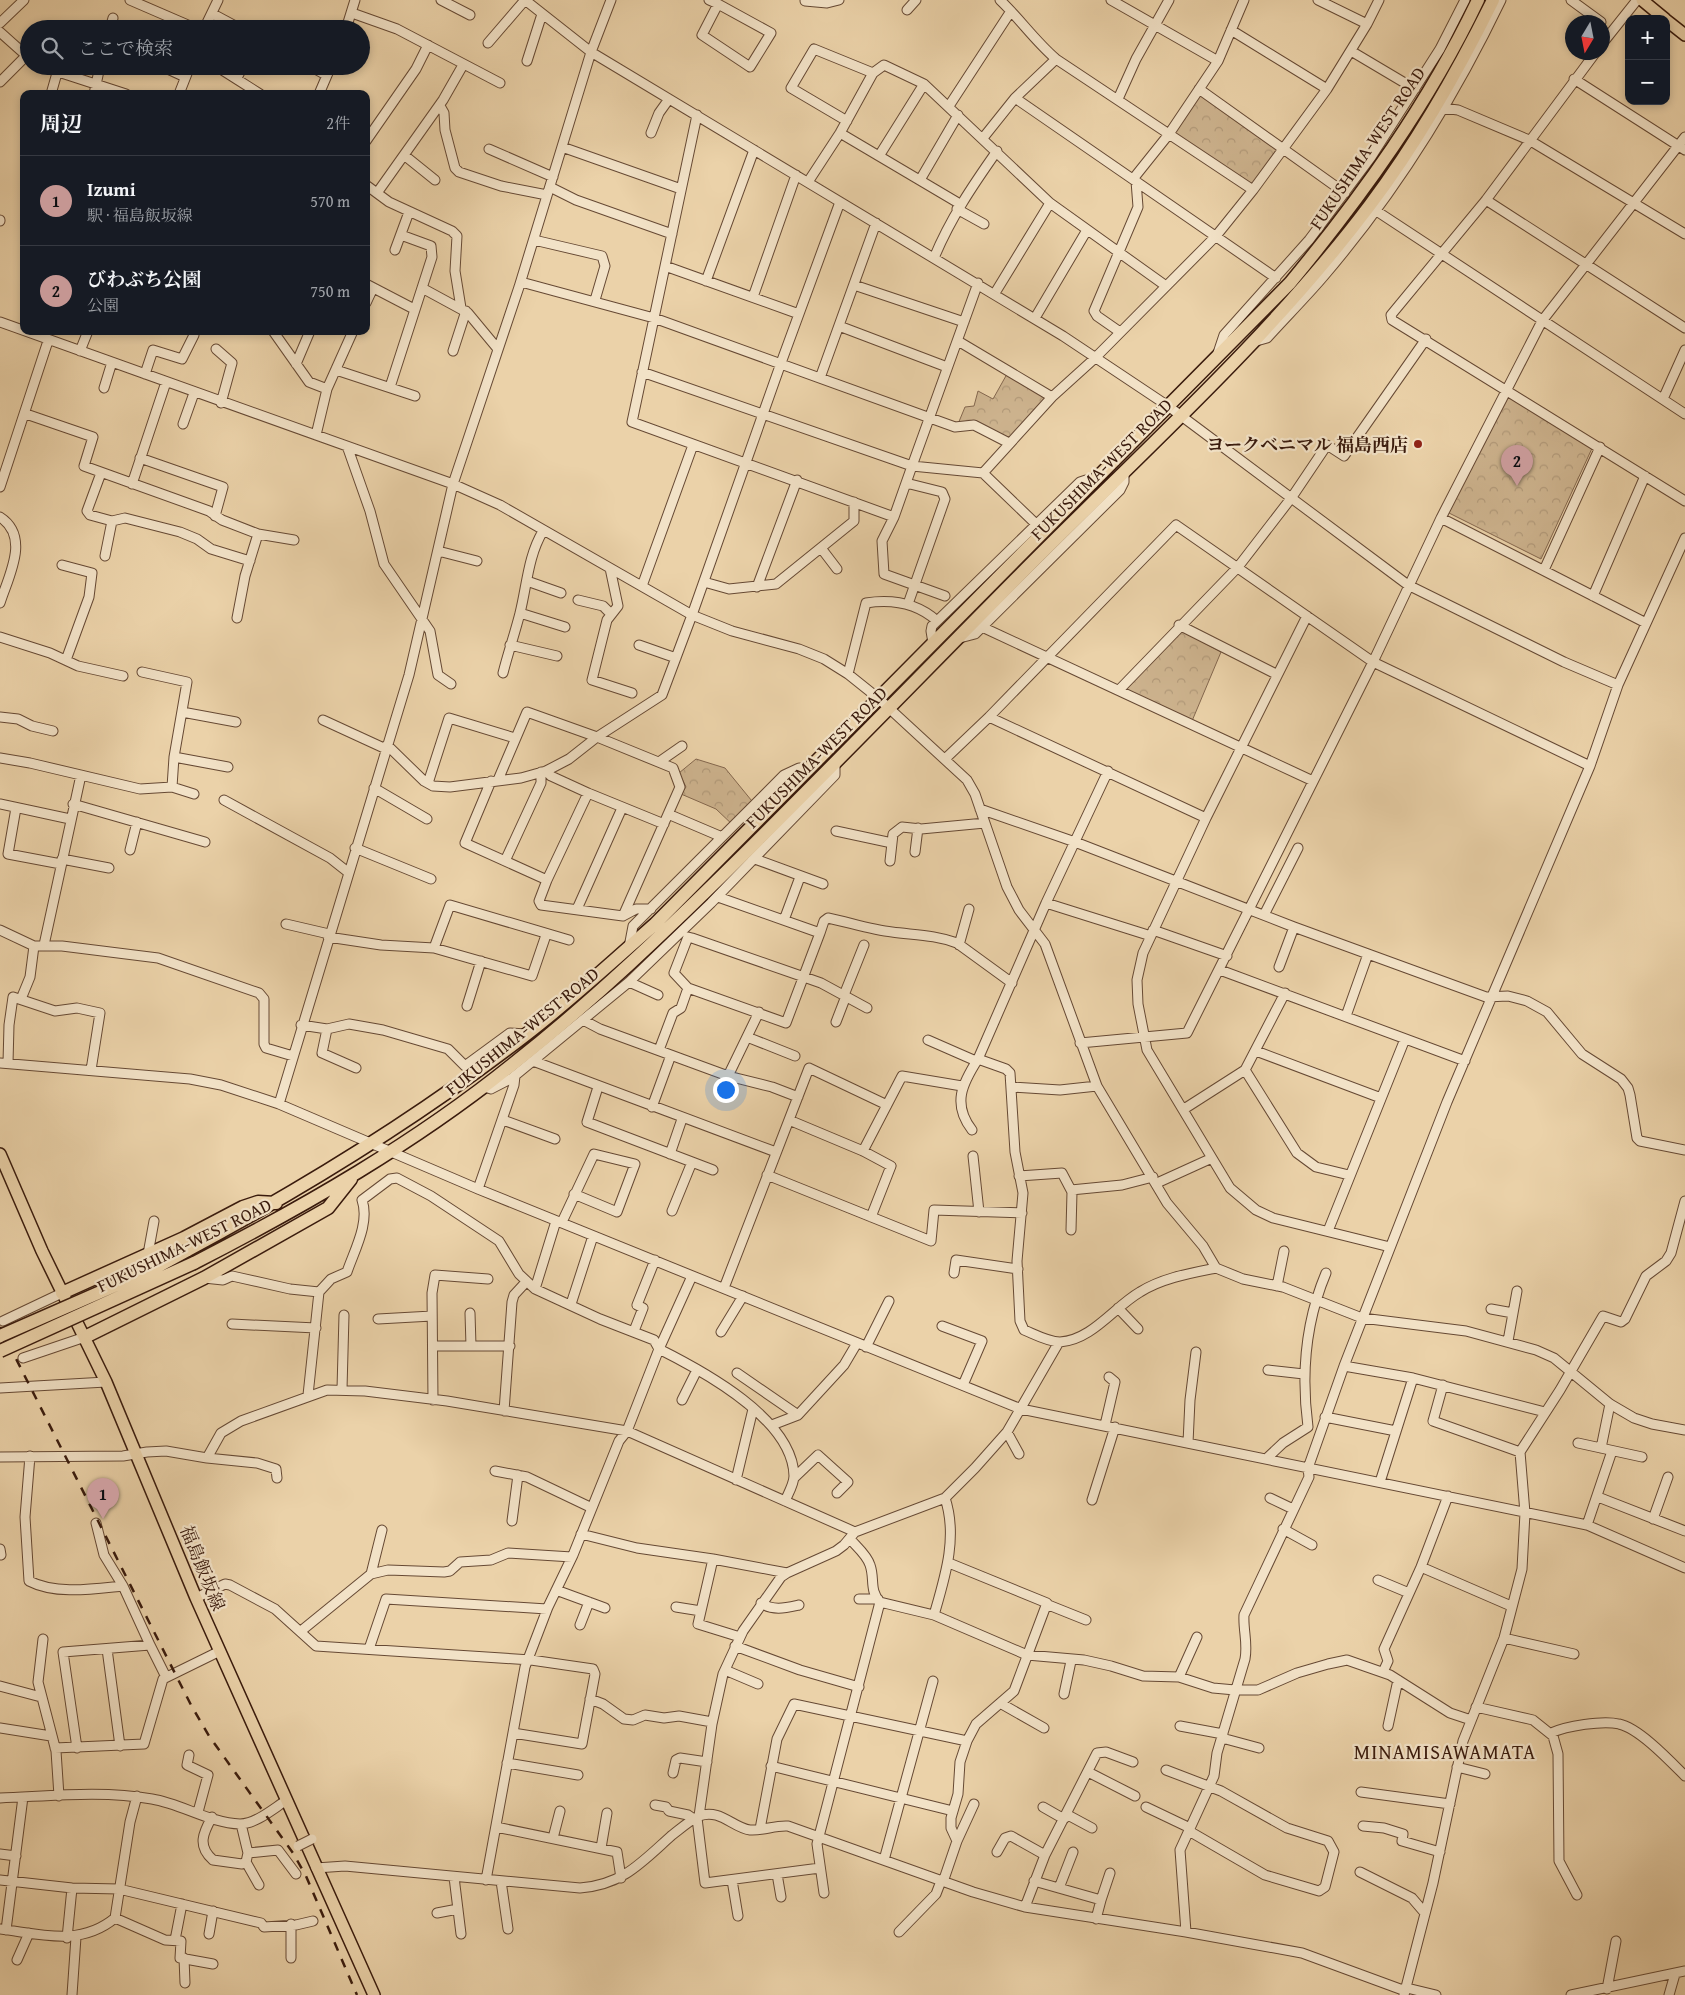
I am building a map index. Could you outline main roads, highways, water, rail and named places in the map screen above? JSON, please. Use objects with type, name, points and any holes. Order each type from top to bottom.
[{"type":"highway","name":"FUKUSHIMA-WEST ROAD","points":[[0,1336],[152,1269],[276,1203],[372,1144],[527,1034],[655,924],[1290,284],[1364,189],[1440,72],[1478,0]]},
{"type":"highway","name":"FUKUSHIMA-WEST ROAD","points":[[0,1351],[194,1263],[271,1223],[390,1152],[484,1087],[552,1033],[618,976],[890,709],[1051,543],[1124,474],[1252,342],[1311,277],[1369,206],[1411,146],[1447,86],[1493,0]]},
{"type":"highway","points":[[85,1337],[204,1278],[328,1208],[353,1174]]},
{"type":"highway","points":[[62,1293],[148,1254],[243,1207],[258,1202],[276,1203]]},
{"type":"main road","points":[[1642,0],[1661,15]]},
{"type":"main road","points":[[1670,22],[1685,35]]},
{"type":"main road","name":"福島飯坂線","points":[[0,1154],[62,1293],[106,1382],[196,1598],[374,1995]]},
{"type":"railway","points":[[0,1327],[191,1705],[209,1736],[293,1853],[306,1876],[357,1995]]},
{"type":"place","name":"ヨークベニマル 福島西店","points":[[1418,444]]},
{"type":"place","name":"びわぶち公園","points":[[1517,486]]},
{"type":"place","name":"Izumi","points":[[103,1519]]},
{"type":"district","name":"MINAMISAWAMATA","points":[[1445,1751]]}]
